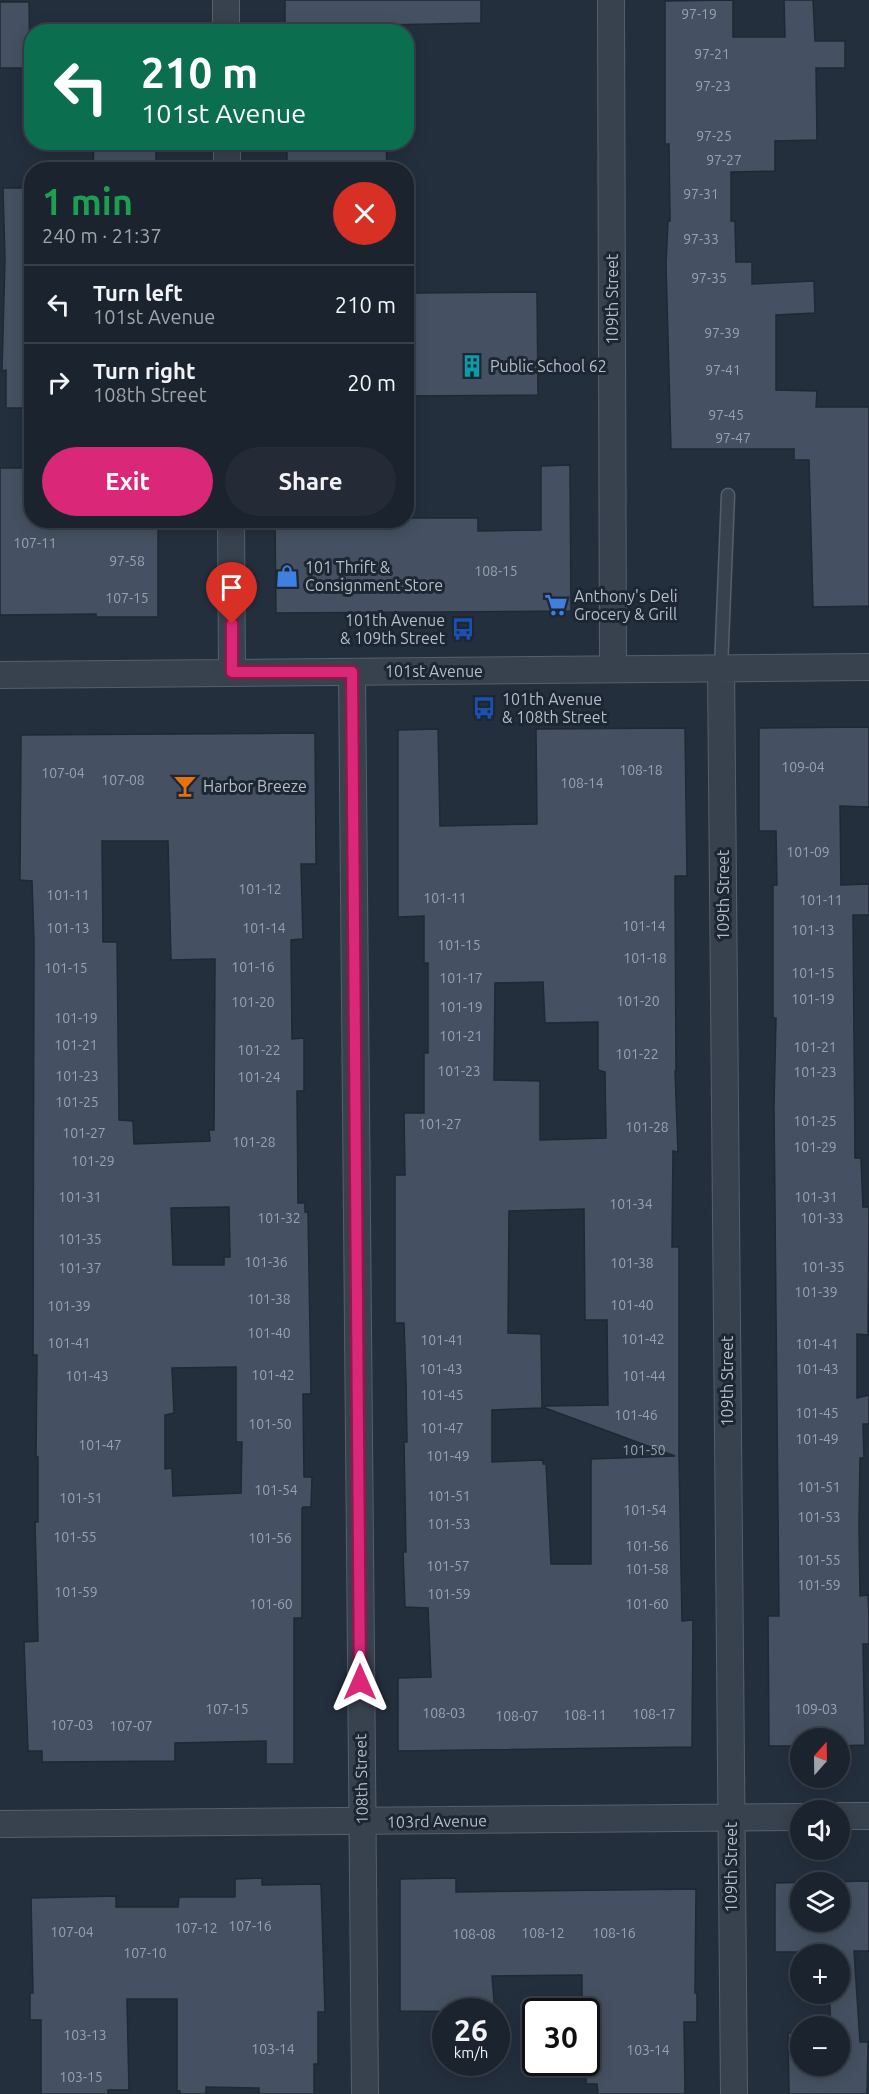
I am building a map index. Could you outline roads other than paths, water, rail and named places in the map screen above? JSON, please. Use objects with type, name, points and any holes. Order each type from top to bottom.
[{"type":"street","points":[[226,0],[226,24]]},
{"type":"street","name":"109th Street","points":[[611,0],[614,669]]},
{"type":"street","points":[[231,528],[232,672]]},
{"type":"street","name":"101st Avenue","points":[[0,675],[869,667]]},
{"type":"street","name":"109th Street","points":[[721,668],[734,2094]]},
{"type":"street","name":"108th Street","points":[[352,672],[365,2094]]},
{"type":"street","points":[[850,1816],[869,1816]]},
{"type":"street","name":"103rd Avenue","points":[[0,1824],[790,1817]]},
{"type":"lane","points":[[721,668],[728,495]]},
{"type":"place","name":"Public School 62","points":[[472,366]]},
{"type":"place","name":"101 Thrift & Consignment Store","points":[[287,576]]},
{"type":"place","name":"Anthony's Deli Grocery & Grill","points":[[556,605]]},
{"type":"place","name":"101th Avenue & 109th Street","points":[[463,629]]},
{"type":"place","name":"101th Avenue & 108th Street","points":[[484,708]]},
{"type":"place","name":"Harbor Breeze","points":[[185,786]]}]
